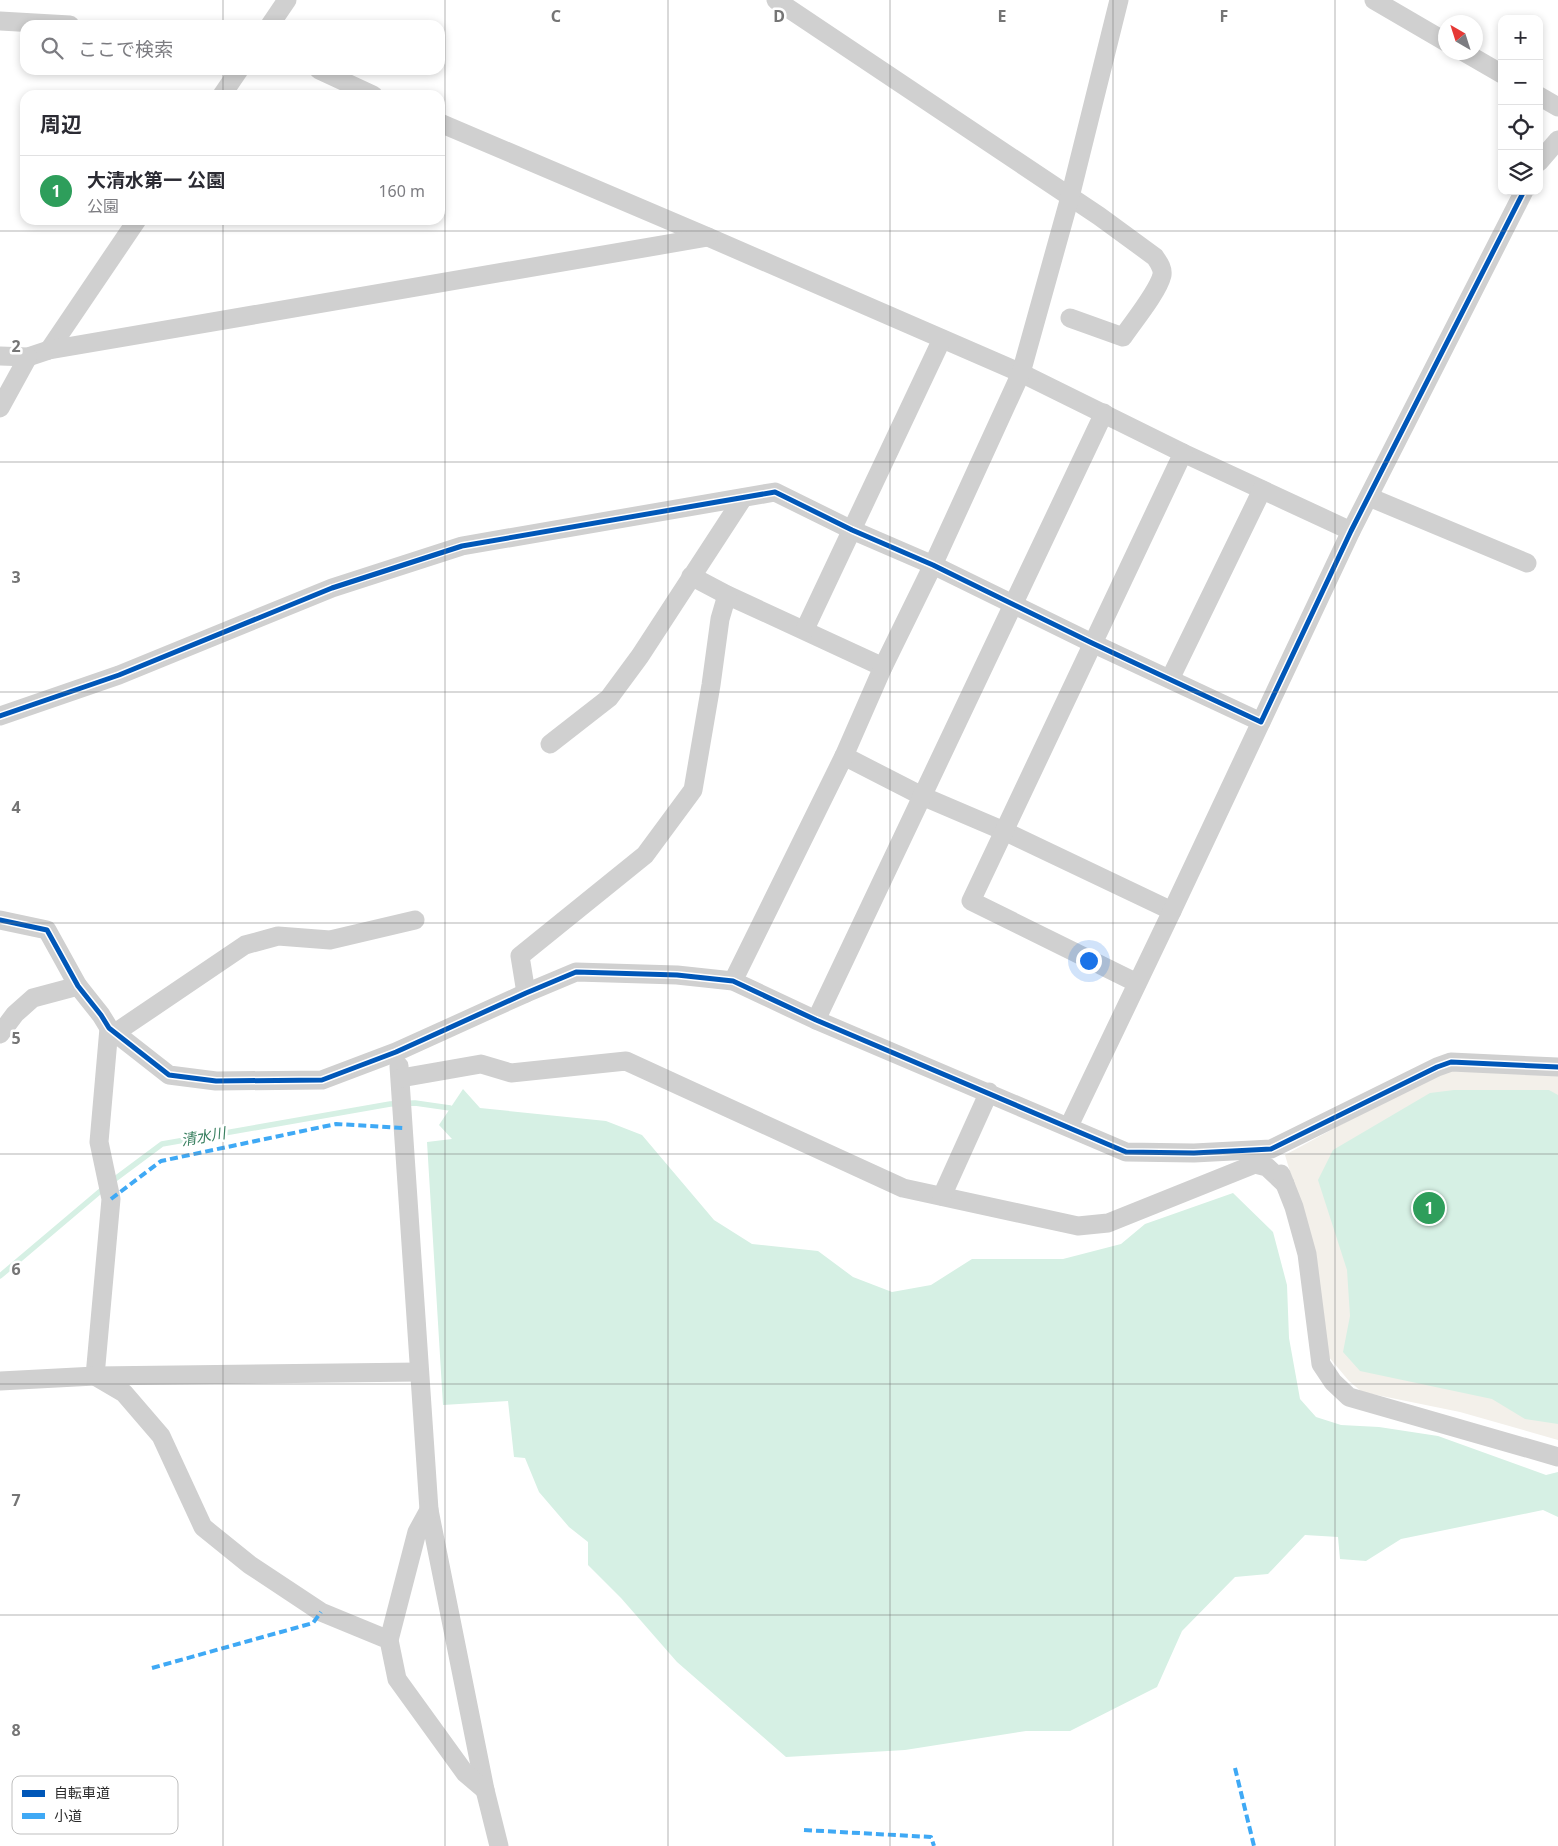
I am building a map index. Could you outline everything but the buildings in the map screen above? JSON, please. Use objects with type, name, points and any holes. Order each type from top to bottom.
[{"type":"street","points":[[273,20],[287,0]]},
{"type":"street","points":[[776,0],[1070,197],[1155,257],[1161,266],[1162,275],[1157,285],[1123,336],[1070,318]]},
{"type":"street","points":[[732,981],[844,756],[883,667],[933,565],[1021,373],[1070,197],[1119,0]]},
{"type":"street","points":[[1374,0],[1438,37]]},
{"type":"street","points":[[0,21],[20,22]]},
{"type":"street","points":[[1478,60],[1498,72]]},
{"type":"street","points":[[225,90],[236,75]]},
{"type":"street","points":[[330,75],[362,90]]},
{"type":"street","points":[[1543,98],[1558,107]]},
{"type":"street","points":[[445,125],[1021,373],[1183,453],[1351,531]]},
{"type":"street","points":[[1543,157],[1558,140]]},
{"type":"street","points":[[1069,1126],[1351,531],[1522,195]]},
{"type":"street","points":[[49,350],[134,225]]},
{"type":"street","points":[[0,356],[28,357],[49,350],[708,237]]},
{"type":"street","points":[[804,629],[942,339]]},
{"type":"street","points":[[0,408],[28,357]]},
{"type":"street","points":[[816,1020],[1104,413]]},
{"type":"street","points":[[1137,982],[971,901],[1183,453]]},
{"type":"street","points":[[1170,679],[1262,490]]},
{"type":"street","points":[[0,716],[119,675],[332,588],[462,546],[775,492],[852,530],[933,565],[1092,643],[1261,722]]},
{"type":"street","points":[[1368,497],[1527,563]]},
{"type":"street","points":[[550,744],[609,698],[640,656],[743,498]]},
{"type":"street","points":[[691,576],[727,595],[883,667]]},
{"type":"street","points":[[526,993],[520,956],[645,855],[693,790],[720,619],[727,595]]},
{"type":"street","points":[[844,756],[922,796],[1004,832],[1172,911]]},
{"type":"street","points":[[0,920],[47,930],[78,986],[112,1030],[169,1075],[216,1081],[322,1080],[396,1052],[576,972],[677,975],[732,981],[816,1020],[1069,1126],[1126,1152],[1194,1153],[1271,1149],[1436,1067],[1451,1062],[1558,1068]]},
{"type":"street","points":[[112,1030],[245,945],[278,936],[330,940],[415,920]]},
{"type":"street","points":[[0,1034],[15,1014],[33,998],[78,986]]},
{"type":"street","points":[[96,1376],[110,1197],[100,1142],[112,1030]]},
{"type":"street","points":[[396,1052],[404,1124],[418,1372],[429,1510],[485,1790],[499,1846]]},
{"type":"street","points":[[401,1084],[481,1064],[511,1073],[626,1060],[903,1188],[1078,1226],[1108,1223],[1255,1164],[1267,1167],[1285,1184]]},
{"type":"street","points":[[942,1196],[989,1092]]},
{"type":"street","points":[[1271,1149],[1294,1207],[1307,1254],[1321,1364],[1333,1382],[1349,1397],[1558,1457]]},
{"type":"street","points":[[0,1381],[96,1376],[418,1372]]},
{"type":"street","points":[[96,1376],[124,1393],[161,1436],[203,1527],[250,1565],[321,1612],[389,1640]]},
{"type":"street","points":[[429,1510],[417,1532],[389,1640],[397,1679],[465,1773],[485,1790]]},
{"type":"shaded area","points":[[1440,1071],[1558,1073],[1558,1440],[1460,1412],[1362,1392],[1349,1381],[1328,1356],[1317,1262],[1285,1155]]},
{"type":"shaded area","points":[[463,1089],[480,1108],[606,1121],[642,1135],[714,1220],[752,1244],[818,1251],[853,1277],[892,1292],[931,1285],[972,1259],[1063,1259],[1121,1244],[1145,1224],[1233,1193],[1273,1232],[1287,1285],[1289,1338],[1300,1399],[1316,1417],[1341,1425],[1379,1427],[1438,1436],[1546,1475],[1558,1472],[1558,1517],[1543,1510],[1401,1539],[1366,1561],[1340,1559],[1338,1537],[1305,1535],[1268,1574],[1235,1577],[1182,1631],[1157,1687],[1070,1731],[1026,1731],[905,1750],[786,1757],[677,1662],[621,1598],[588,1565],[588,1542],[569,1527],[539,1492],[525,1458],[514,1457],[508,1401],[443,1405],[427,1142],[452,1139],[439,1125]]},
{"type":"shaded area","points":[[1454,1090],[1549,1090],[1558,1095],[1558,1424],[1525,1419],[1492,1399],[1360,1371],[1343,1352],[1350,1316],[1347,1270],[1318,1180],[1333,1150],[1430,1093]]},
{"type":"waterway","name":"清水川","points":[[111,1182],[162,1144],[390,1104],[415,1103],[450,1108]]},
{"type":"waterway","name":"清水川","points":[[0,1276],[104,1188]]},
{"type":"marked path","points":[[111,1199],[161,1161],[336,1124],[404,1128]]},
{"type":"marked path","points":[[152,1668],[313,1623],[321,1612]]},
{"type":"marked path","points":[[1235,1768],[1254,1846]]},
{"type":"marked path","points":[[804,1830],[931,1837],[934,1846]]},
{"type":"cycle path","points":[[0,716],[119,675],[332,588],[462,546],[775,492],[852,530],[933,565],[1092,643],[1261,722],[1351,531],[1522,195]]},
{"type":"cycle path","points":[[0,920],[47,930],[78,986],[109,1028],[169,1075],[216,1081],[322,1080],[396,1052],[576,972],[677,975],[733,981],[816,1020],[1126,1152],[1194,1153],[1271,1149],[1437,1067],[1451,1062],[1558,1067]]},
{"type":"place","name":"大清水第一 公園","points":[[1429,1208]]}]
